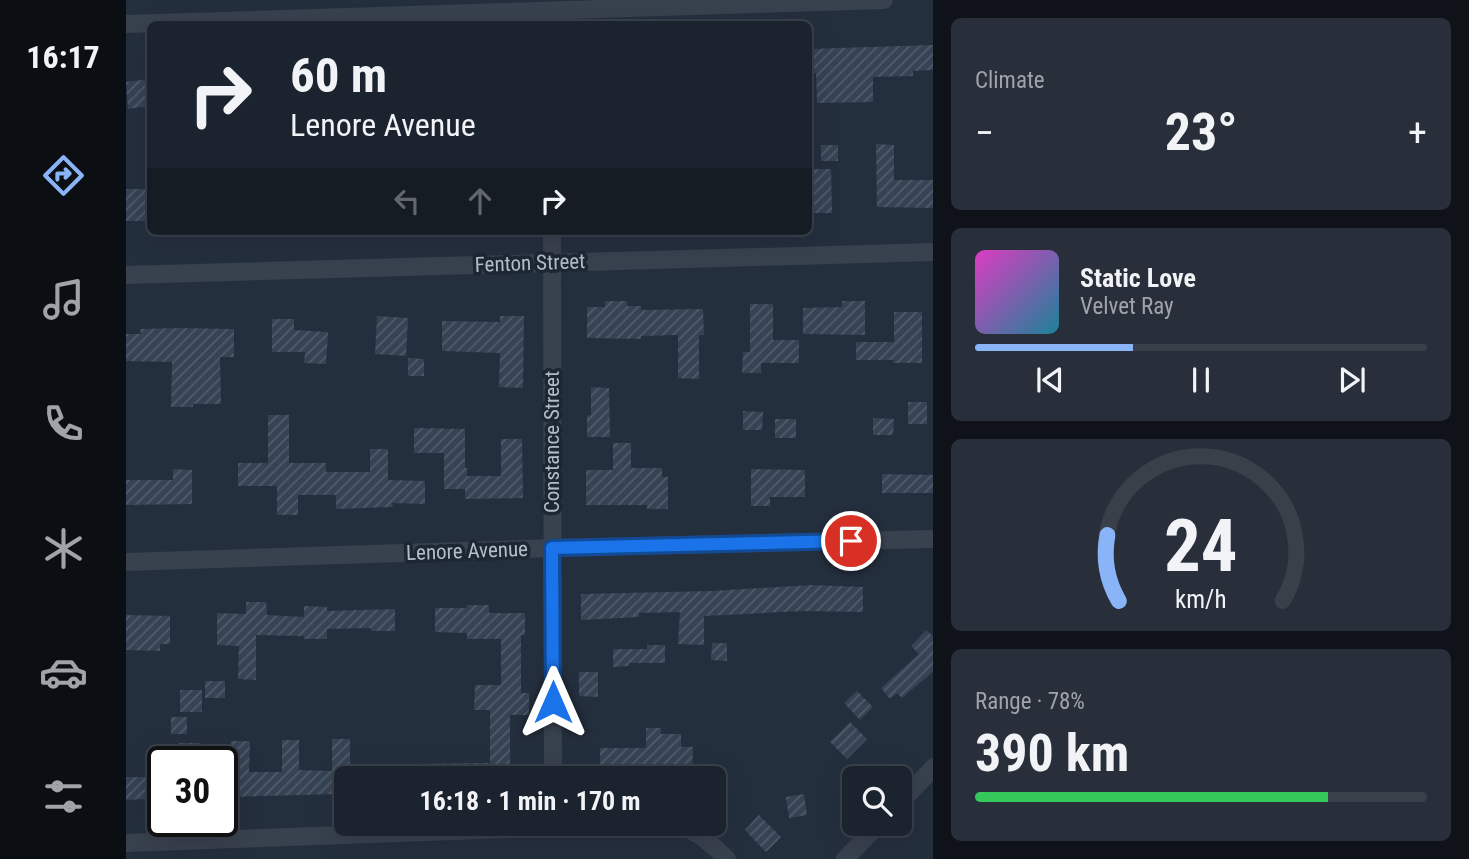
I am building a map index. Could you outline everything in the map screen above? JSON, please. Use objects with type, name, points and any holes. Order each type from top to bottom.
[{"type":"street","points":[[224,21],[884,0]]},
{"type":"street","points":[[126,24],[147,23]]},
{"type":"street","name":"Constance Street","points":[[552,235],[553,766]]},
{"type":"street","name":"Fenton Street","points":[[126,275],[933,252]]},
{"type":"street","name":"Lenore Avenue","points":[[126,562],[933,539]]},
{"type":"street","points":[[912,790],[933,767]]},
{"type":"street","points":[[126,843],[334,835]]},
{"type":"street","points":[[703,836],[727,859]]},
{"type":"street","points":[[845,859],[867,836]]},
{"type":"building","points":[[933,45],[933,70],[913,71],[913,76],[873,77],[873,102],[817,103],[816,73],[812,73],[812,49]]},
{"type":"building","points":[[147,79],[147,106],[128,109],[126,82]]},
{"type":"building","points":[[876,144],[894,145],[894,180],[933,180],[933,208],[877,207]]},
{"type":"building","points":[[821,145],[838,145],[838,161],[821,161]]},
{"type":"building","points":[[812,169],[831,169],[832,213],[812,213]]},
{"type":"building","points":[[126,189],[147,189],[147,221],[126,221]]},
{"type":"building","points":[[605,301],[627,301],[627,306],[641,306],[641,310],[703,309],[704,335],[699,335],[699,379],[678,378],[678,335],[641,336],[641,339],[587,338],[587,307],[605,307]]},
{"type":"building","points":[[842,301],[865,301],[865,335],[803,334],[803,308],[842,307]]},
{"type":"building","points":[[750,304],[773,304],[773,340],[799,340],[799,363],[761,363],[761,373],[742,373],[743,352],[750,352]]},
{"type":"building","points":[[894,312],[922,312],[922,363],[856,360],[856,342],[894,342]]},
{"type":"building","points":[[377,316],[408,318],[406,356],[375,354]]},
{"type":"building","points":[[500,316],[524,316],[523,388],[499,387],[500,353],[442,351],[442,321],[500,322]]},
{"type":"building","points":[[272,319],[294,319],[294,330],[328,332],[326,364],[304,363],[305,352],[272,352]]},
{"type":"building","points":[[140,329],[234,329],[234,357],[220,357],[221,404],[171,407],[172,362],[126,361],[126,334],[141,334]]},
{"type":"building","points":[[408,358],[424,359],[424,376],[408,376]]},
{"type":"building","points":[[591,387],[609,388],[610,437],[587,437],[587,416],[591,415]]},
{"type":"building","points":[[908,402],[927,402],[927,424],[908,424]]},
{"type":"building","points":[[743,411],[763,412],[762,430],[743,430]]},
{"type":"building","points":[[268,415],[289,415],[289,463],[326,463],[326,472],[370,472],[370,449],[388,449],[388,480],[425,481],[425,504],[392,503],[393,507],[336,509],[336,495],[298,495],[298,515],[277,515],[277,486],[238,486],[238,463],[268,463]]},
{"type":"building","points":[[873,418],[894,419],[893,435],[873,435]]},
{"type":"building","points":[[775,419],[796,419],[796,438],[775,438]]},
{"type":"building","points":[[414,428],[465,429],[467,476],[501,476],[501,439],[522,439],[523,498],[465,499],[465,489],[444,489],[444,453],[414,453]]},
{"type":"building","points":[[613,443],[631,443],[631,468],[662,468],[662,477],[668,477],[668,509],[647,509],[647,505],[586,505],[586,470],[613,470]]},
{"type":"building","points":[[173,469],[192,470],[192,504],[126,505],[126,480],[173,480]]},
{"type":"building","points":[[751,469],[805,470],[805,497],[770,497],[770,506],[751,506]]},
{"type":"building","points":[[882,474],[933,475],[933,493],[882,493]]},
{"type":"building","points":[[811,585],[863,587],[863,612],[803,611],[704,616],[704,645],[678,644],[680,612],[639,613],[639,617],[581,620],[581,594],[712,591]]},
{"type":"building","points":[[246,602],[266,602],[267,615],[304,617],[304,606],[327,607],[327,611],[395,609],[395,631],[371,631],[371,628],[327,629],[327,639],[256,635],[256,680],[238,679],[239,646],[217,645],[217,613],[246,614]]},
{"type":"building","points":[[467,605],[489,605],[489,613],[525,613],[525,635],[521,635],[521,693],[529,693],[529,715],[510,715],[510,766],[404,766],[490,763],[490,710],[474,710],[475,685],[501,685],[501,639],[467,639],[467,633],[435,632],[435,608],[467,608]]},
{"type":"building","points":[[126,615],[170,616],[170,644],[160,644],[160,651],[126,650]]},
{"type":"building","points":[[926,630],[933,636],[933,672],[902,698],[897,693],[890,699],[881,688],[919,654],[911,646]]},
{"type":"building","points":[[712,643],[727,643],[727,661],[711,660]]},
{"type":"building","points":[[647,645],[665,645],[665,663],[629,663],[629,666],[613,667],[613,649],[647,649]]},
{"type":"building","points":[[579,672],[598,672],[598,697],[579,696]]},
{"type":"building","points":[[205,681],[225,681],[225,698],[205,698]]},
{"type":"building","points":[[180,690],[202,690],[202,712],[180,712]]},
{"type":"building","points":[[857,691],[873,707],[860,720],[844,703]]},
{"type":"building","points":[[171,717],[187,717],[187,734],[171,734]]},
{"type":"building","points":[[850,722],[867,739],[847,759],[830,742]]},
{"type":"building","points":[[646,728],[661,728],[661,734],[681,734],[681,747],[693,747],[692,766],[600,765],[600,748],[646,748]]},
{"type":"building","points":[[332,739],[350,739],[350,766],[334,766],[334,794],[238,797],[238,746],[231,746],[231,741],[250,741],[249,772],[282,772],[282,740],[299,740],[299,770],[332,771]]},
{"type":"building","points":[[179,743],[200,743],[200,746],[179,746]]},
{"type":"building","points":[[126,777],[147,777],[147,799],[126,800]]},
{"type":"building","points":[[804,794],[807,815],[789,818],[786,797]]},
{"type":"building","points":[[759,815],[781,837],[766,852],[745,830]]},
{"type":"route","points":[[553,702],[552,548],[851,541]]}]
